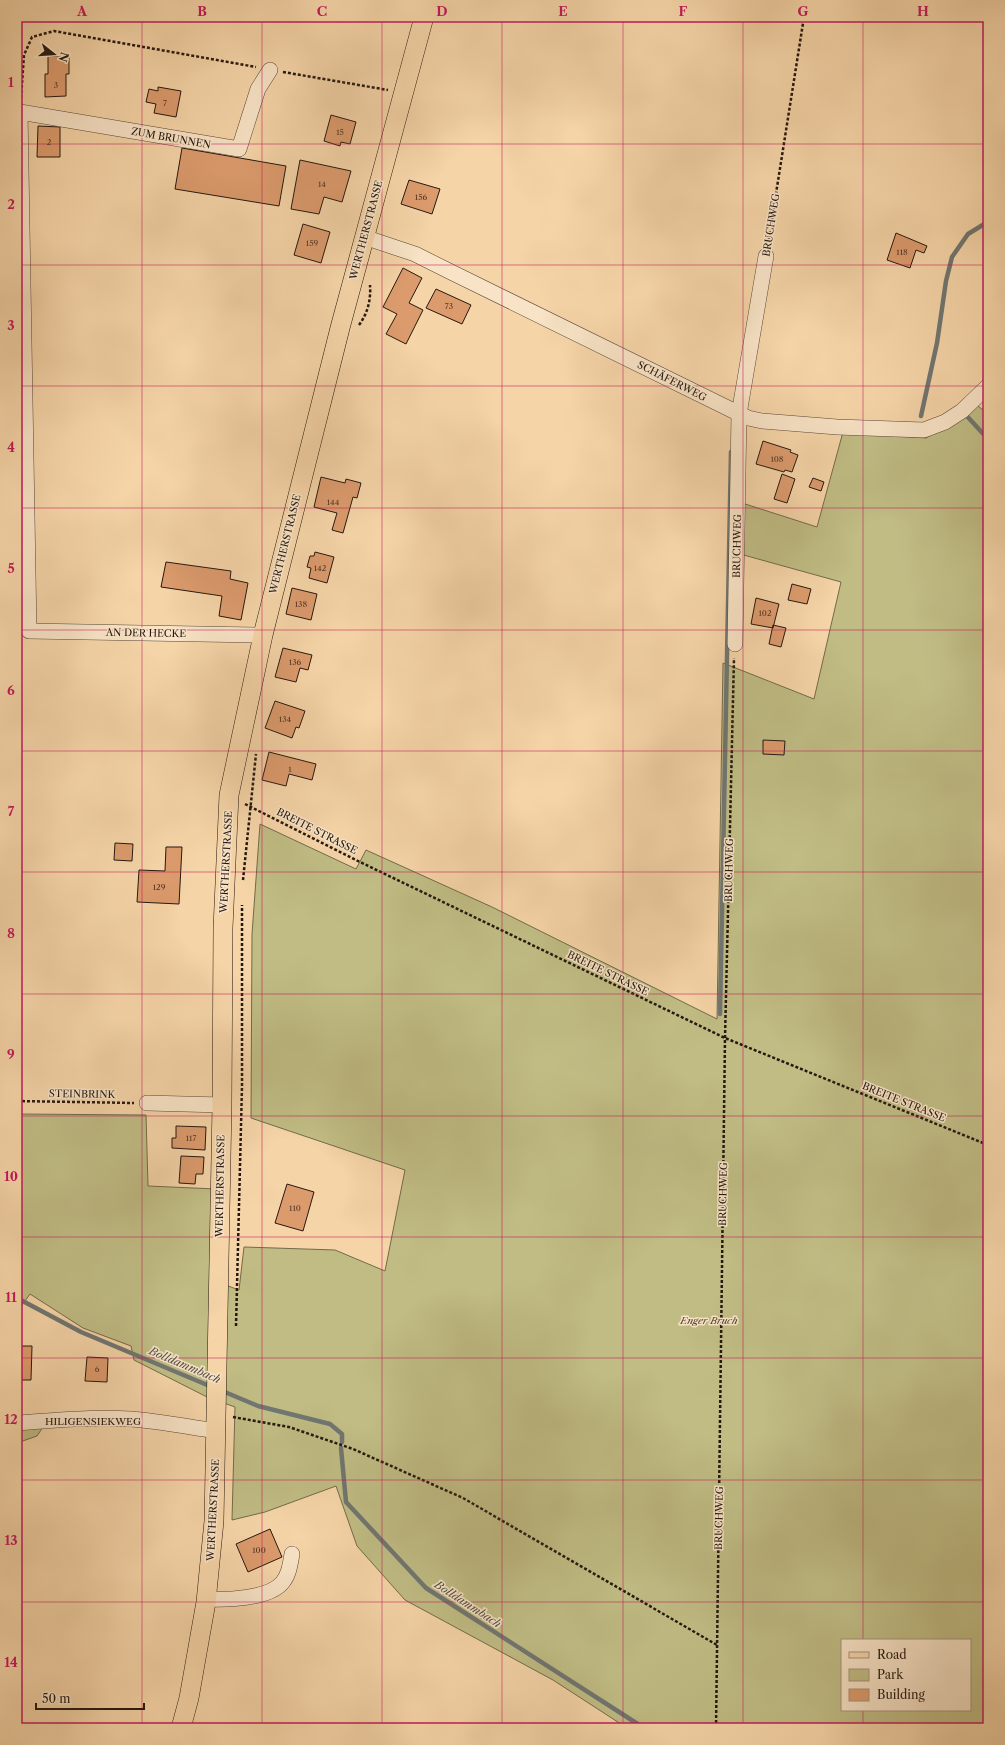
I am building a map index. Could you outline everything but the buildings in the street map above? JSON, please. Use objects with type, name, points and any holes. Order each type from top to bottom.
[{"type":"main road","name":"WERTHERSTRASSE","points":[[181,1728],[190,1698],[207,1599],[222,1421],[217,1385],[222,1105],[223,928],[229,795],[262,635],[364,237],[424,17]]},
{"type":"street","name":"ZUM BRUNNEN","points":[[20,112],[239,149],[258,89],[270,70]]},
{"type":"street","name":"AN DER HECKE","points":[[20,112],[29,631],[262,635]]},
{"type":"street","name":"SCHÄFERWEG","points":[[364,237],[415,254],[748,418],[769,422],[844,428],[924,430],[945,422],[962,411],[988,386]]},
{"type":"street","name":"BRUCHWEG","points":[[735,644],[738,414],[766,256]]},
{"type":"street","points":[[147,1103],[222,1105]]},
{"type":"street","name":"HILIGENSIEKWEG","points":[[17,1423],[65,1419],[129,1419],[159,1422],[222,1421]]},
{"type":"street","points":[[207,1599],[228,1600],[270,1592],[280,1585],[286,1578],[290,1570],[292,1554]]},
{"type":"path","name":"BRUCHWEG","points":[[766,256],[804,17]]},
{"type":"path","points":[[20,112],[24,55],[32,37],[54,31],[387,90],[402,95]]},
{"type":"path","points":[[358,327],[365,317],[368,306],[370,284]]},
{"type":"path","name":"BRUCHWEG","points":[[716,1728],[725,1038],[735,644]]},
{"type":"path","points":[[243,885],[257,748]]},
{"type":"path","name":"BREITE STRASSE","points":[[229,795],[358,861],[725,1038],[988,1145]]},
{"type":"path","points":[[236,1327],[242,1086],[242,900]]},
{"type":"path","name":"STEINBRINK","points":[[17,1101],[147,1103]]},
{"type":"path","points":[[222,1421],[289,1427],[353,1449],[463,1498],[717,1646]]},
{"type":"green space","name":"Enger Bruch","points":[[978,406],[988,414],[988,1728],[627,1728],[553,1680],[405,1600],[357,1546],[336,1486],[265,1512],[232,1520],[235,1407],[207,1397],[134,1360],[131,1346],[83,1328],[30,1294],[17,1312],[17,1114],[146,1115],[148,1186],[216,1189],[212,1280],[239,1290],[244,1247],[335,1250],[385,1271],[405,1170],[251,1118],[252,934],[260,824],[356,869],[366,850],[492,907],[717,1019],[723,663],[814,699],[841,582],[740,554],[742,503],[817,527],[843,432],[926,438]]},
{"type":"green space","points":[[43,1427],[37,1436],[17,1443],[17,1429]]},
{"type":"waterway","points":[[921,416],[937,343],[946,281],[952,257],[968,234],[986,223]]},
{"type":"waterway","points":[[962,416],[965,414],[988,439]]},
{"type":"waterway","points":[[720,1014],[731,452]]},
{"type":"waterway","name":"Bolldammbach","points":[[17,1298],[81,1332],[212,1387]]},
{"type":"waterway","name":"Bolldammbach","points":[[220,1390],[258,1406],[330,1424],[342,1434],[342,1442]]},
{"type":"waterway","name":"Bolldammbach","points":[[341,1448],[346,1502],[426,1588],[644,1728]]}]
